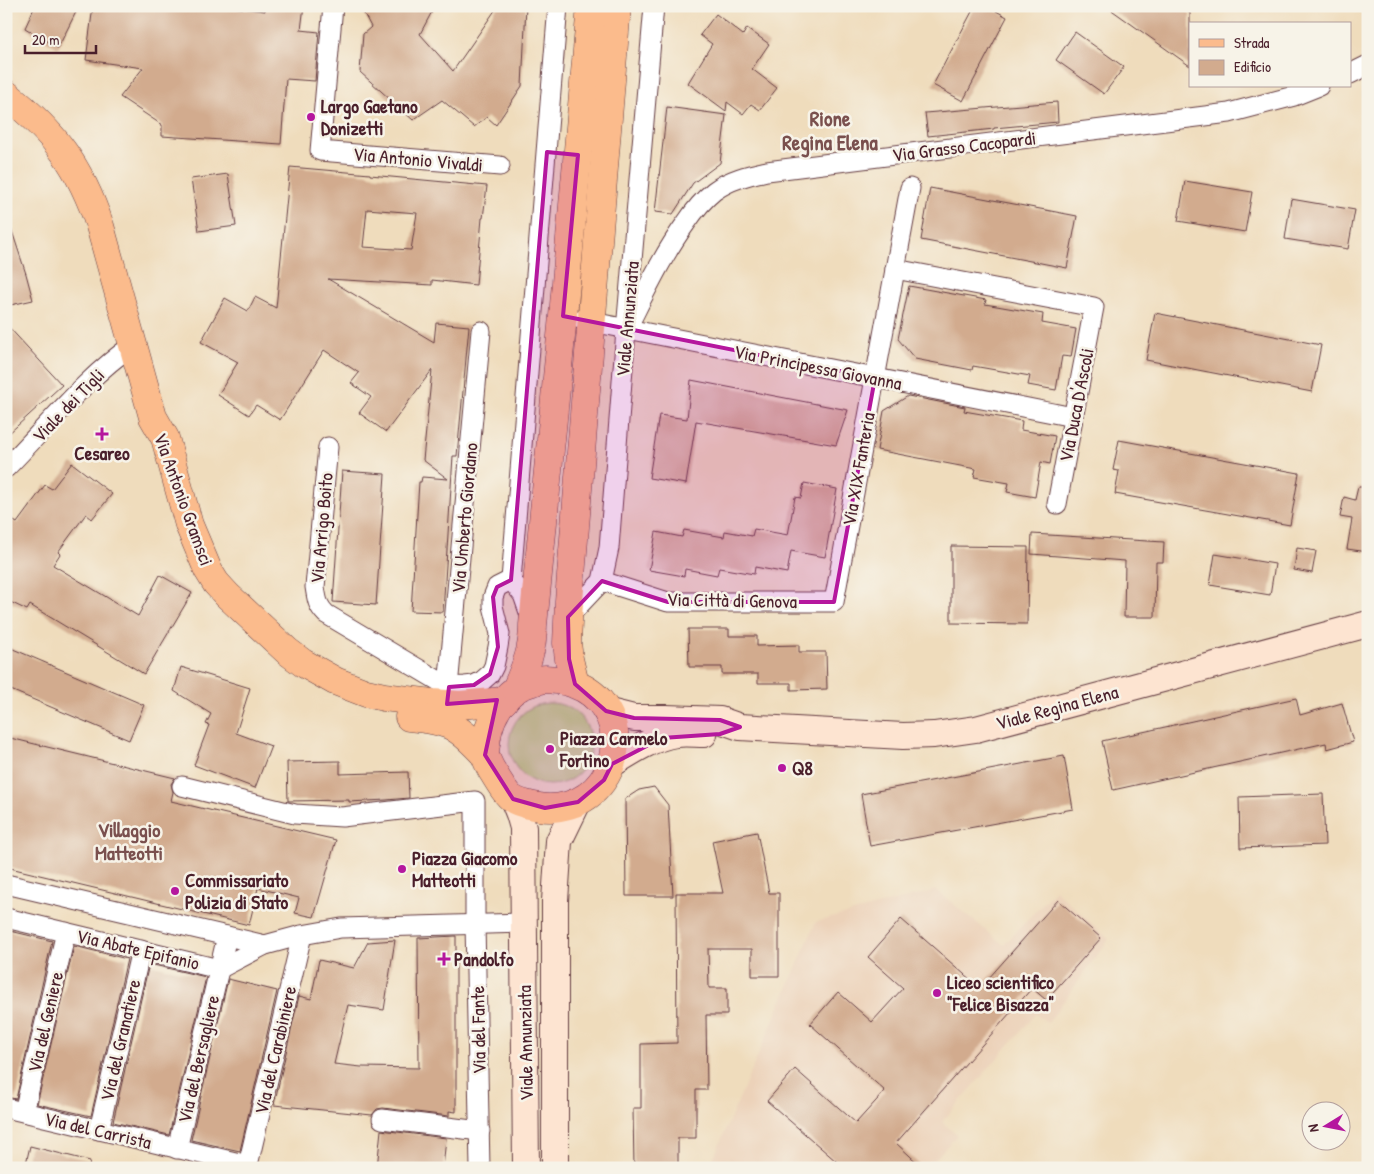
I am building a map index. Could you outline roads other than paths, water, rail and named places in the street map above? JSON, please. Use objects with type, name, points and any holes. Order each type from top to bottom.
[{"type":"main road","points":[[510,695],[529,683],[545,679],[575,684],[598,700],[606,711],[613,728],[615,746],[612,764],[604,780],[592,793],[578,802],[562,807],[545,808],[513,799],[501,785],[485,755],[487,734],[493,716],[510,695],[528,664],[533,643],[533,625],[591,6]]},
{"type":"main road","name":"Viale Annunziata","points":[[575,684],[567,643],[568,618],[617,6]]},
{"type":"main road","name":"Via Antonio Gramsci","points":[[6,94],[29,113],[57,142],[70,160],[92,201],[153,417],[165,438],[189,525],[202,557],[216,583],[244,612],[303,663],[335,681],[366,693],[384,697],[448,696],[474,704],[510,695]]},
{"type":"main road","name":"Via Antonio Gramsci","points":[[153,417],[151,445],[181,547],[189,565],[207,593],[234,623],[274,662],[328,696],[367,711],[427,719],[454,726],[464,733],[485,755]]},
{"type":"main road","name":"Viale Regina Elena","points":[[740,727],[903,736],[934,735],[976,729],[1368,624]]},
{"type":"main road","points":[[606,711],[634,718],[720,720],[740,727]]},
{"type":"main road","points":[[612,764],[632,751],[662,738],[676,734],[720,734],[740,727]]},
{"type":"main road","name":"Viale Annunziata","points":[[513,799],[523,828],[526,1168]]},
{"type":"main road","name":"Viale Annunziata","points":[[555,1168],[555,901],[559,841],[578,802]]},
{"type":"street","name":"Via Antonio Vivaldi","points":[[333,6],[320,151],[500,166]]},
{"type":"street","points":[[533,625],[523,595],[512,580],[558,6]]},
{"type":"street","name":"Viale Annunziata","points":[[602,581],[609,548],[654,6]]},
{"type":"street","points":[[1352,73],[1368,64]]},
{"type":"street","name":"Via Grasso Cacopardi","points":[[626,330],[659,264],[693,213],[715,191],[744,176],[1228,113],[1294,96],[1314,88]]},
{"type":"street","points":[[547,152],[578,155]]},
{"type":"street","name":"Via XIX Fanteria","points":[[834,602],[910,188]]},
{"type":"street","name":"Via Duca D'Ascoli","points":[[895,269],[1094,307],[1057,504]]},
{"type":"street","name":"Via Principessa Giovanna","points":[[563,316],[1073,417]]},
{"type":"street","name":"Via Umberto Giordano","points":[[448,696],[481,331]]},
{"type":"street","name":"Viale dei Tigli","points":[[6,468],[96,375],[133,344]]},
{"type":"street","name":"Via Arrigo Boito","points":[[328,447],[315,587],[319,607],[326,614],[448,696]]},
{"type":"street","points":[[448,696],[482,681],[490,674],[494,666],[500,634],[493,606],[493,597],[497,587],[512,580]]},
{"type":"street","points":[[568,618],[602,581]]},
{"type":"street","name":"Via Città di Genova","points":[[602,581],[668,602],[834,602]]},
{"type":"street","name":"Via del Fante","points":[[182,786],[295,814],[342,817],[475,802],[475,924],[480,1168]]},
{"type":"street","name":"Via Abate Epifanio","points":[[6,884],[265,945]]},
{"type":"street","name":"Via Abate Epifanio","points":[[6,918],[219,969],[265,945],[302,935],[341,928],[524,922]]},
{"type":"street","name":"Via del Geniere","points":[[15,1110],[66,932]]},
{"type":"street","name":"Via del Carabiniere","points":[[248,1165],[302,935]]},
{"type":"street","name":"Via del Bersagliere","points":[[177,1149],[227,936]]},
{"type":"street","name":"Via del Granatiere","points":[[99,1130],[141,950]]},
{"type":"street","name":"Via del Carrista","points":[[15,1110],[248,1165]]},
{"type":"street","points":[[382,1118],[480,1130]]},
{"type":"place","name":"Largo Gaetano Donizetti","points":[[311,117]]},
{"type":"place","name":"Cesareo","points":[[102,434]]},
{"type":"place","name":"Piazza Carmelo Fortino","points":[[550,749]]},
{"type":"place","name":"Q8","points":[[782,768]]},
{"type":"place","name":"Piazza Giacomo Matteotti","points":[[402,869]]},
{"type":"place","name":"Commissariato Polizia di Stato","points":[[175,891]]},
{"type":"place","name":"Pandolfo","points":[[444,959]]},
{"type":"place","name":"Liceo scientifico \"Felice Bisazza\"","points":[[937,993]]},
{"type":"district","name":"Rione Regina Elena","points":[[830,130]]},
{"type":"district","name":"Villaggio Matteotti","points":[[129,840]]}]
